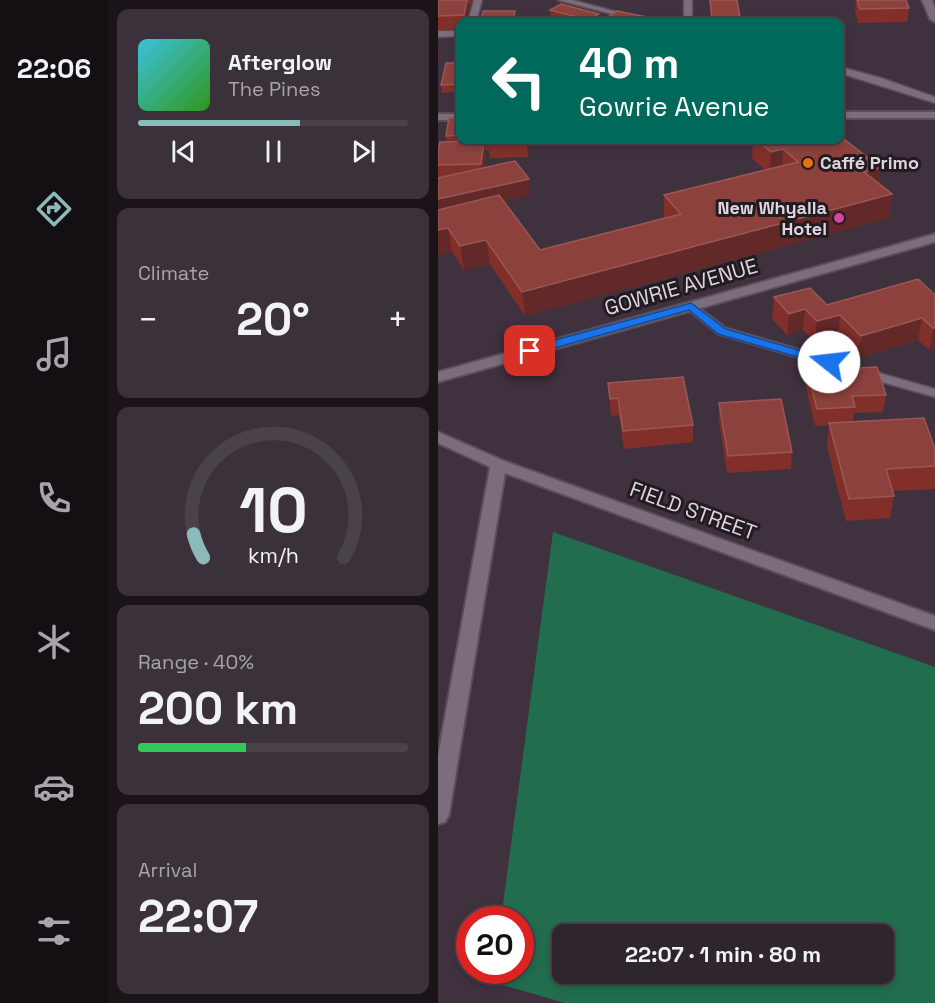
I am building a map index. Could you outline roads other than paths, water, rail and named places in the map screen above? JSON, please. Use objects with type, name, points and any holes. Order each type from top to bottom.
[{"type":"street","points":[[930,3],[935,19]]},
{"type":"street","points":[[844,115],[935,115]]},
{"type":"street","points":[[438,117],[456,117]]},
{"type":"street","name":"GOWRIE AVENUE","points":[[438,377],[935,238]]},
{"type":"street","name":"FIELD STREET","points":[[438,437],[498,465],[935,623]]},
{"type":"street","points":[[438,815],[498,465]]},
{"type":"lane","points":[[473,18],[478,0]]},
{"type":"lane","points":[[562,0],[635,18]]},
{"type":"lane","points":[[688,0],[688,18]]},
{"type":"lane","points":[[438,34],[456,34]]},
{"type":"lane","points":[[844,71],[935,100]]},
{"type":"lane","points":[[691,306],[722,331],[935,393]]},
{"type":"place","name":"Caffé Primo","points":[[808,163]]},
{"type":"place","name":"New Whyalla Hotel","points":[[839,218]]}]
